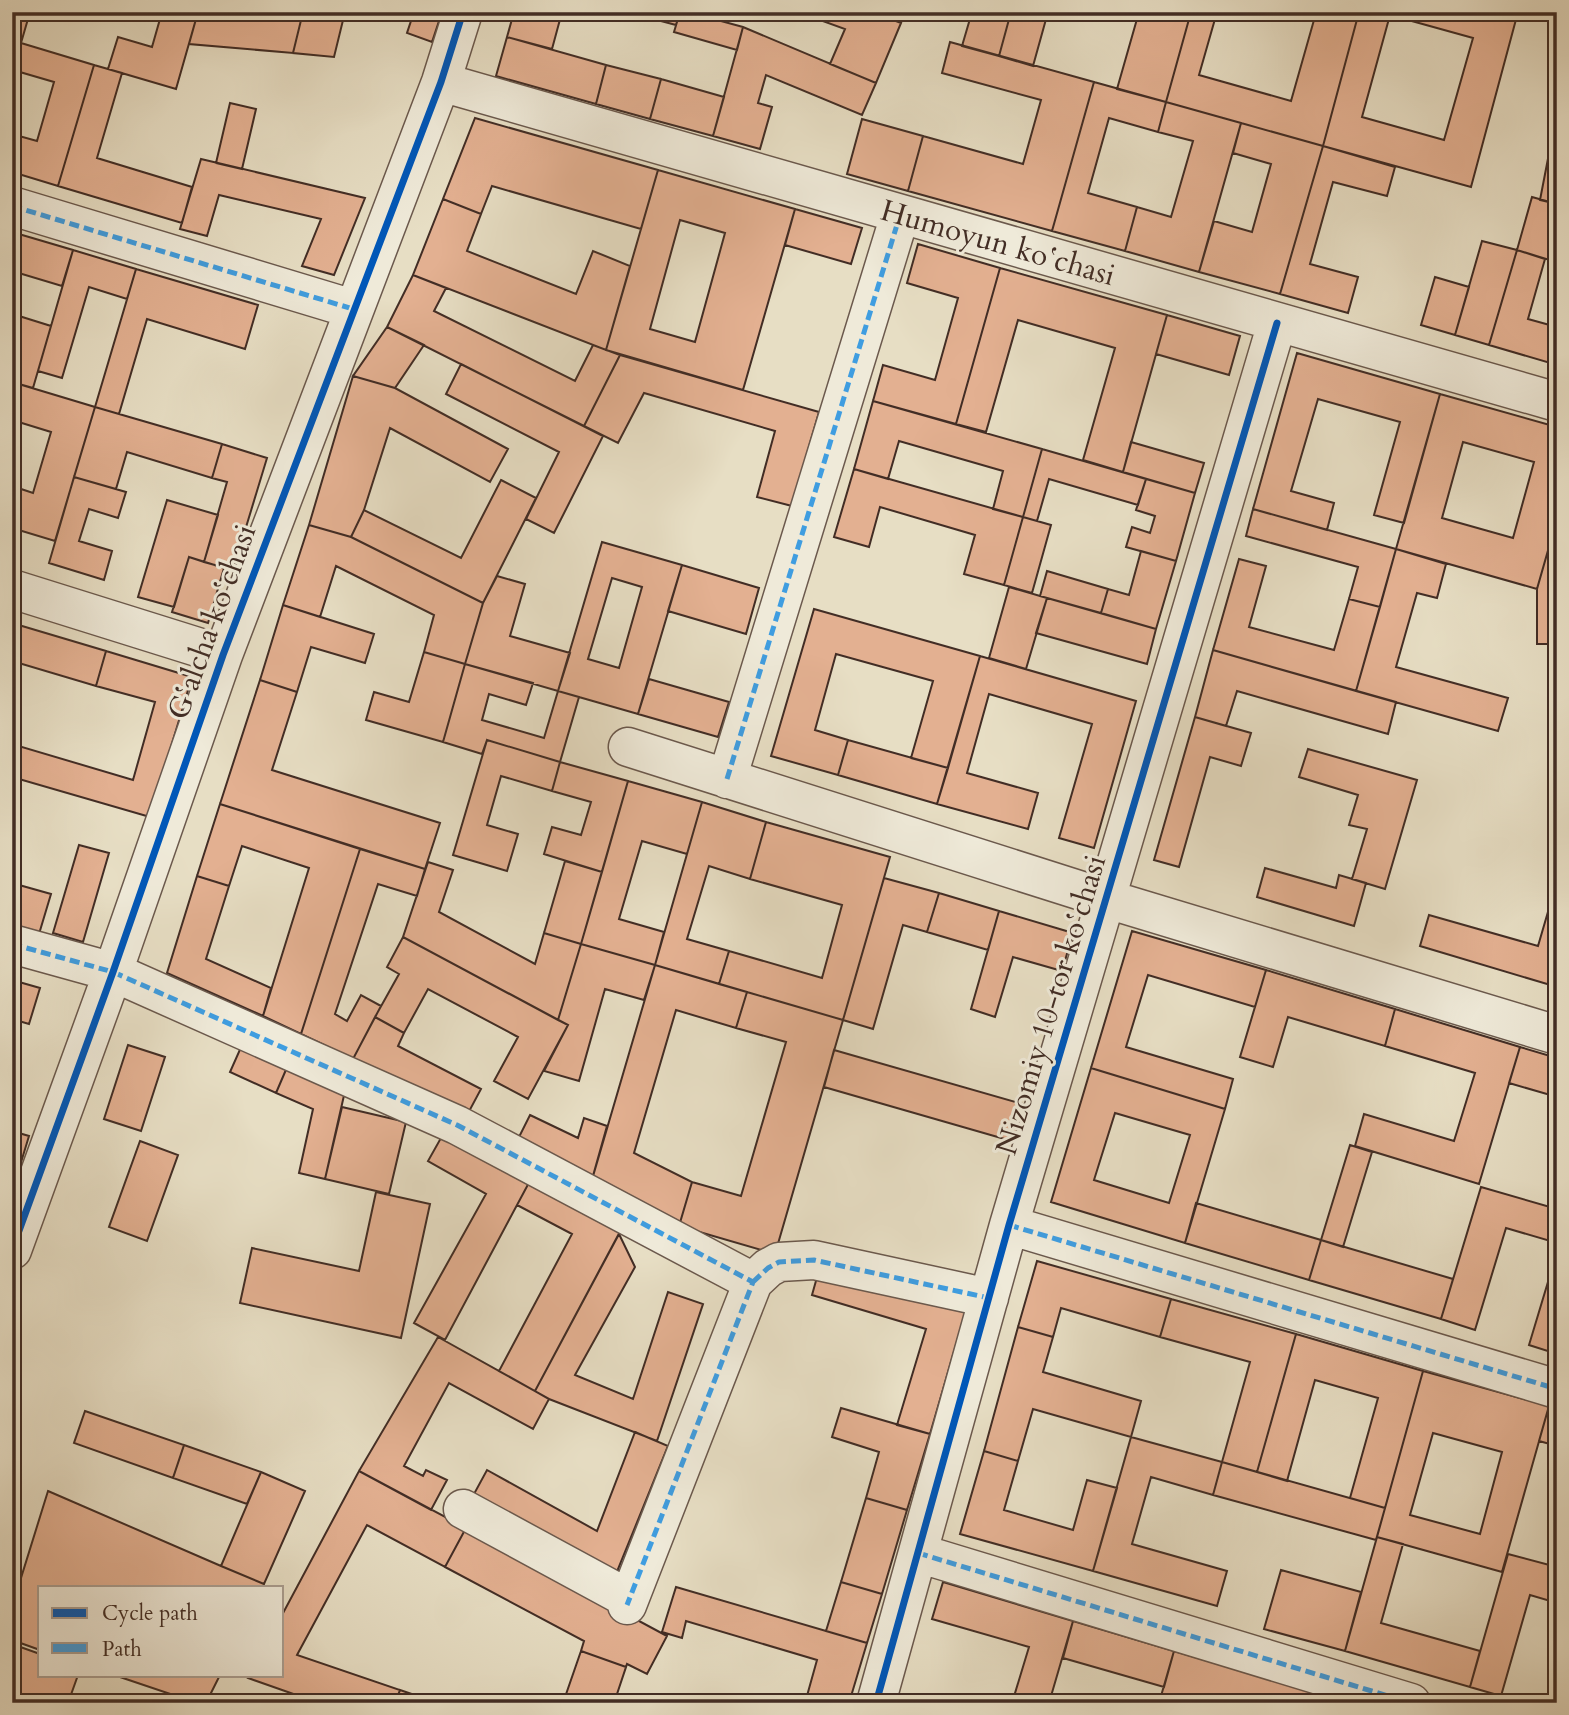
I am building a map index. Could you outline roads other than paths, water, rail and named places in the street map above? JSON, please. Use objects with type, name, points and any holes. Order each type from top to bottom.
[{"type":"street","name":"Gʻalcha koʻchasi","points":[[12,1250],[113,972],[223,655],[441,82],[463,12]]},
{"type":"street","name":"Humoyun koʻchasi","points":[[441,82],[1557,402]]},
{"type":"street","points":[[12,206],[353,309]]},
{"type":"street","points":[[727,779],[900,215]]},
{"type":"street","name":"Nizomiy 10-tor koʻchasi","points":[[876,1703],[1009,1225],[1277,323]]},
{"type":"street","points":[[12,589],[223,655]]},
{"type":"street","points":[[628,747],[1107,899],[1557,1035]]},
{"type":"street","points":[[12,944],[113,972],[457,1125],[753,1282]]},
{"type":"street","points":[[1009,1225],[1557,1389]]},
{"type":"street","points":[[463,1509],[628,1602],[753,1282],[768,1268],[779,1262],[814,1260],[989,1298]]},
{"type":"street","points":[[918,1553],[1411,1703]]}]
